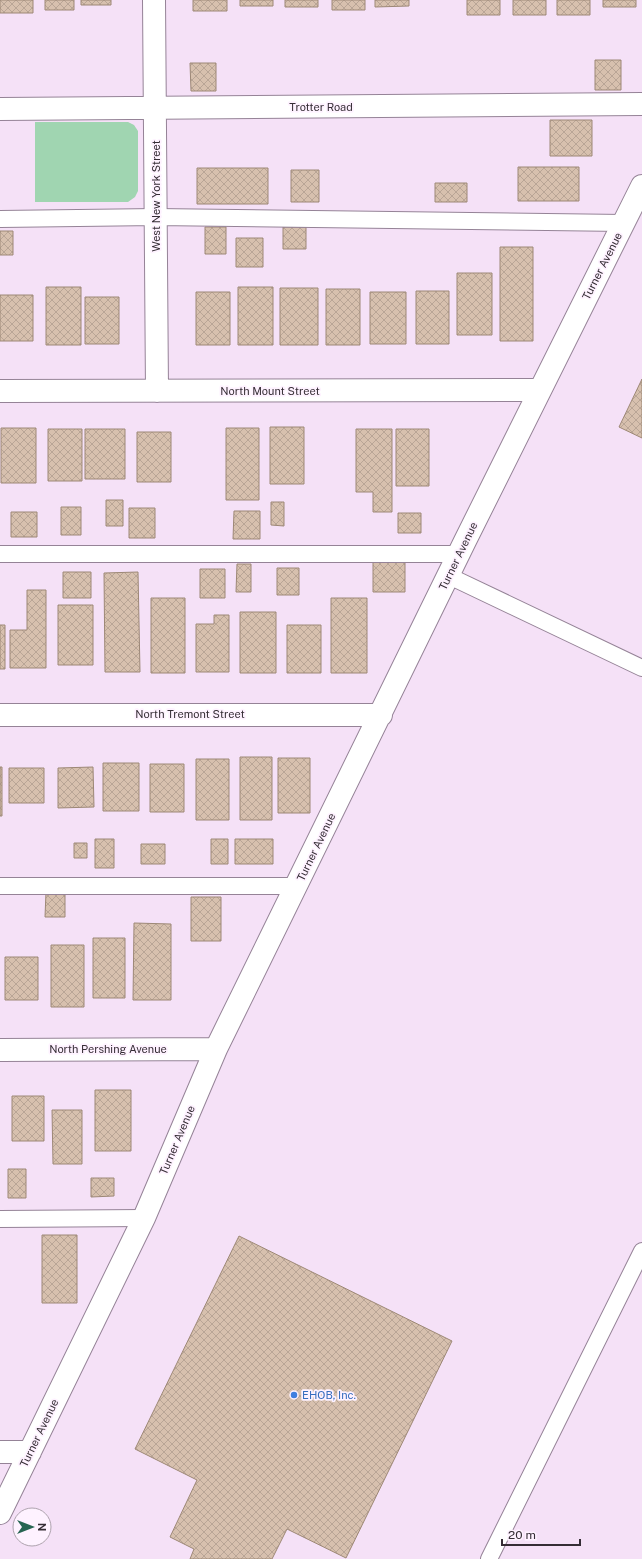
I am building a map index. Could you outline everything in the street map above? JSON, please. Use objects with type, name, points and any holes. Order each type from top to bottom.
[{"type":"street","name":"West New York Street","points":[[154,0],[157,391]]},
{"type":"street","name":"Trotter Road","points":[[0,109],[642,104]]},
{"type":"street","name":"Turner Avenue","points":[[0,1513],[144,1218],[216,1049],[459,554],[642,186]]},
{"type":"street","name":"North Mount Street","points":[[0,391],[540,390]]},
{"type":"street","name":"North Tremont Street","points":[[0,715],[381,715]]},
{"type":"street","name":"North Pershing Avenue","points":[[0,1050],[216,1049]]},
{"type":"street","points":[[0,1452],[30,1452]]},
{"type":"lane","points":[[0,219],[156,217],[624,223]]},
{"type":"lane","points":[[0,554],[459,554]]},
{"type":"lane","points":[[449,576],[642,668]]},
{"type":"lane","points":[[0,886],[297,886]]},
{"type":"lane","points":[[0,1219],[144,1218]]},
{"type":"lane","points":[[489,1559],[642,1251]]},
{"type":"green space","points":[[35,122],[128,122],[134,125],[138,131],[138,191],[135,197],[128,202],[35,202]]},
{"type":"building","points":[[0,0],[33,0],[33,13],[0,13]]},
{"type":"building","points":[[45,0],[74,0],[74,10],[45,10]]},
{"type":"building","points":[[81,0],[111,0],[111,5],[81,5]]},
{"type":"building","points":[[193,0],[227,0],[227,11],[193,11]]},
{"type":"building","points":[[240,0],[273,0],[273,6],[240,6]]},
{"type":"building","points":[[285,0],[318,0],[318,7],[285,7]]},
{"type":"building","points":[[332,0],[365,0],[365,10],[332,10]]},
{"type":"building","points":[[375,0],[409,0],[409,6],[375,7]]},
{"type":"building","points":[[467,0],[500,0],[500,15],[467,15]]},
{"type":"building","points":[[513,0],[546,0],[546,15],[513,15]]},
{"type":"building","points":[[557,0],[590,0],[590,15],[557,15]]},
{"type":"building","points":[[603,0],[636,0],[636,7],[603,7]]},
{"type":"building","points":[[595,60],[621,60],[621,90],[595,90]]},
{"type":"building","points":[[190,63],[216,63],[216,91],[191,91]]},
{"type":"building","points":[[550,120],[592,120],[592,156],[550,156]]},
{"type":"building","points":[[518,167],[579,167],[579,201],[518,201]]},
{"type":"building","points":[[197,168],[268,168],[268,204],[197,204]]},
{"type":"building","points":[[291,170],[319,170],[319,202],[291,202]]},
{"type":"building","points":[[435,183],[467,183],[467,202],[435,202]]},
{"type":"building","points":[[205,227],[226,227],[226,254],[205,254]]},
{"type":"building","points":[[283,227],[306,227],[306,249],[283,249]]},
{"type":"building","points":[[0,231],[13,231],[13,255],[0,255]]},
{"type":"building","points":[[236,238],[263,238],[263,267],[236,267]]},
{"type":"building","points":[[500,247],[533,247],[533,341],[500,341]]},
{"type":"building","points":[[457,273],[492,273],[492,335],[457,335]]},
{"type":"building","points":[[46,287],[81,287],[81,345],[46,345]]},
{"type":"building","points":[[238,287],[273,287],[273,345],[238,345]]},
{"type":"building","points":[[280,288],[318,288],[318,345],[280,345]]},
{"type":"building","points":[[326,289],[360,289],[360,345],[326,345]]},
{"type":"building","points":[[416,291],[449,291],[449,344],[416,344]]},
{"type":"building","points":[[196,292],[230,292],[230,345],[196,345]]},
{"type":"building","points":[[370,292],[406,292],[406,344],[370,344]]},
{"type":"building","points":[[0,295],[33,295],[33,341],[0,341]]},
{"type":"building","points":[[85,297],[119,297],[119,344],[85,344]]},
{"type":"building","points":[[642,379],[642,438],[619,427]]},
{"type":"building","points":[[270,427],[304,427],[304,484],[270,484]]},
{"type":"building","points":[[1,428],[36,428],[36,483],[1,483]]},
{"type":"building","points":[[226,428],[259,428],[259,500],[226,500]]},
{"type":"building","points":[[48,429],[82,429],[82,481],[48,481]]},
{"type":"building","points":[[85,429],[125,429],[125,479],[85,479]]},
{"type":"building","points":[[356,429],[392,429],[392,512],[373,512],[373,492],[356,492]]},
{"type":"building","points":[[396,429],[429,429],[429,486],[396,486]]},
{"type":"building","points":[[137,432],[171,432],[171,482],[137,482]]},
{"type":"building","points":[[106,500],[123,500],[123,526],[106,526]]},
{"type":"building","points":[[271,502],[284,502],[284,526],[271,525]]},
{"type":"building","points":[[61,507],[81,507],[81,535],[61,535]]},
{"type":"building","points":[[129,508],[155,508],[155,538],[129,538]]},
{"type":"building","points":[[234,511],[260,511],[260,539],[233,539]]},
{"type":"building","points":[[11,512],[37,512],[37,537],[11,537]]},
{"type":"building","points":[[398,513],[421,513],[421,533],[398,533]]},
{"type":"building","points":[[373,562],[405,562],[405,592],[373,592]]},
{"type":"building","points":[[237,564],[251,564],[251,592],[236,592]]},
{"type":"building","points":[[277,568],[299,568],[299,595],[277,595]]},
{"type":"building","points":[[200,569],[225,569],[225,598],[200,598]]},
{"type":"building","points":[[63,572],[91,572],[91,598],[63,598]]},
{"type":"building","points":[[138,572],[140,672],[105,672],[104,573]]},
{"type":"building","points":[[27,590],[46,590],[46,668],[10,668],[10,630],[27,630]]},
{"type":"building","points":[[151,598],[185,598],[185,673],[151,673]]},
{"type":"building","points":[[331,598],[367,598],[367,673],[331,673]]},
{"type":"building","points":[[58,605],[93,605],[93,665],[58,665]]},
{"type":"building","points":[[240,612],[276,612],[276,673],[240,673]]},
{"type":"building","points":[[214,615],[229,615],[229,672],[196,672],[196,624],[214,624]]},
{"type":"building","points":[[0,625],[5,625],[5,669],[0,669]]},
{"type":"building","points":[[287,625],[321,625],[321,673],[287,673]]},
{"type":"building","points":[[240,757],[272,757],[272,820],[240,820]]},
{"type":"building","points":[[278,758],[310,758],[310,813],[278,813]]},
{"type":"building","points":[[196,759],[229,759],[229,820],[196,820]]},
{"type":"building","points":[[103,763],[139,763],[139,811],[103,811]]},
{"type":"building","points":[[150,764],[184,764],[184,812],[150,812]]},
{"type":"building","points":[[0,767],[2,767],[2,816],[0,816]]},
{"type":"building","points":[[93,767],[94,807],[58,808],[58,768]]},
{"type":"building","points":[[9,768],[44,768],[44,803],[9,803]]},
{"type":"building","points":[[95,839],[114,839],[114,868],[95,868]]},
{"type":"building","points":[[211,839],[228,839],[228,864],[211,864]]},
{"type":"building","points":[[235,839],[273,839],[273,864],[235,864]]},
{"type":"building","points":[[74,843],[87,843],[87,858],[74,858]]},
{"type":"building","points":[[141,844],[165,844],[165,864],[141,864]]},
{"type":"building","points":[[46,892],[65,892],[65,917],[45,917]]},
{"type":"building","points":[[191,897],[221,897],[221,941],[191,941]]},
{"type":"building","points":[[134,923],[171,924],[171,1000],[133,1000]]},
{"type":"building","points":[[93,938],[125,938],[125,998],[93,998]]},
{"type":"building","points":[[51,945],[84,945],[84,1007],[51,1007]]},
{"type":"building","points":[[5,957],[38,957],[38,1000],[5,1000]]},
{"type":"building","points":[[95,1090],[131,1090],[131,1151],[95,1151]]},
{"type":"building","points":[[12,1096],[44,1096],[44,1141],[12,1141]]},
{"type":"building","points":[[52,1110],[82,1110],[82,1164],[53,1164]]},
{"type":"building","points":[[8,1169],[26,1169],[26,1198],[8,1198]]},
{"type":"building","points":[[91,1178],[114,1178],[114,1196],[91,1197]]},
{"type":"building","points":[[42,1235],[77,1235],[77,1303],[42,1303]]},
{"type":"building","name":"EHOB, Inc.","points":[[239,1236],[452,1341],[346,1558],[287,1529],[272,1559],[190,1559],[194,1549],[170,1537],[197,1480],[135,1449]]},
{"type":"place","name":"EHOB, Inc.","points":[[294,1395]]}]
